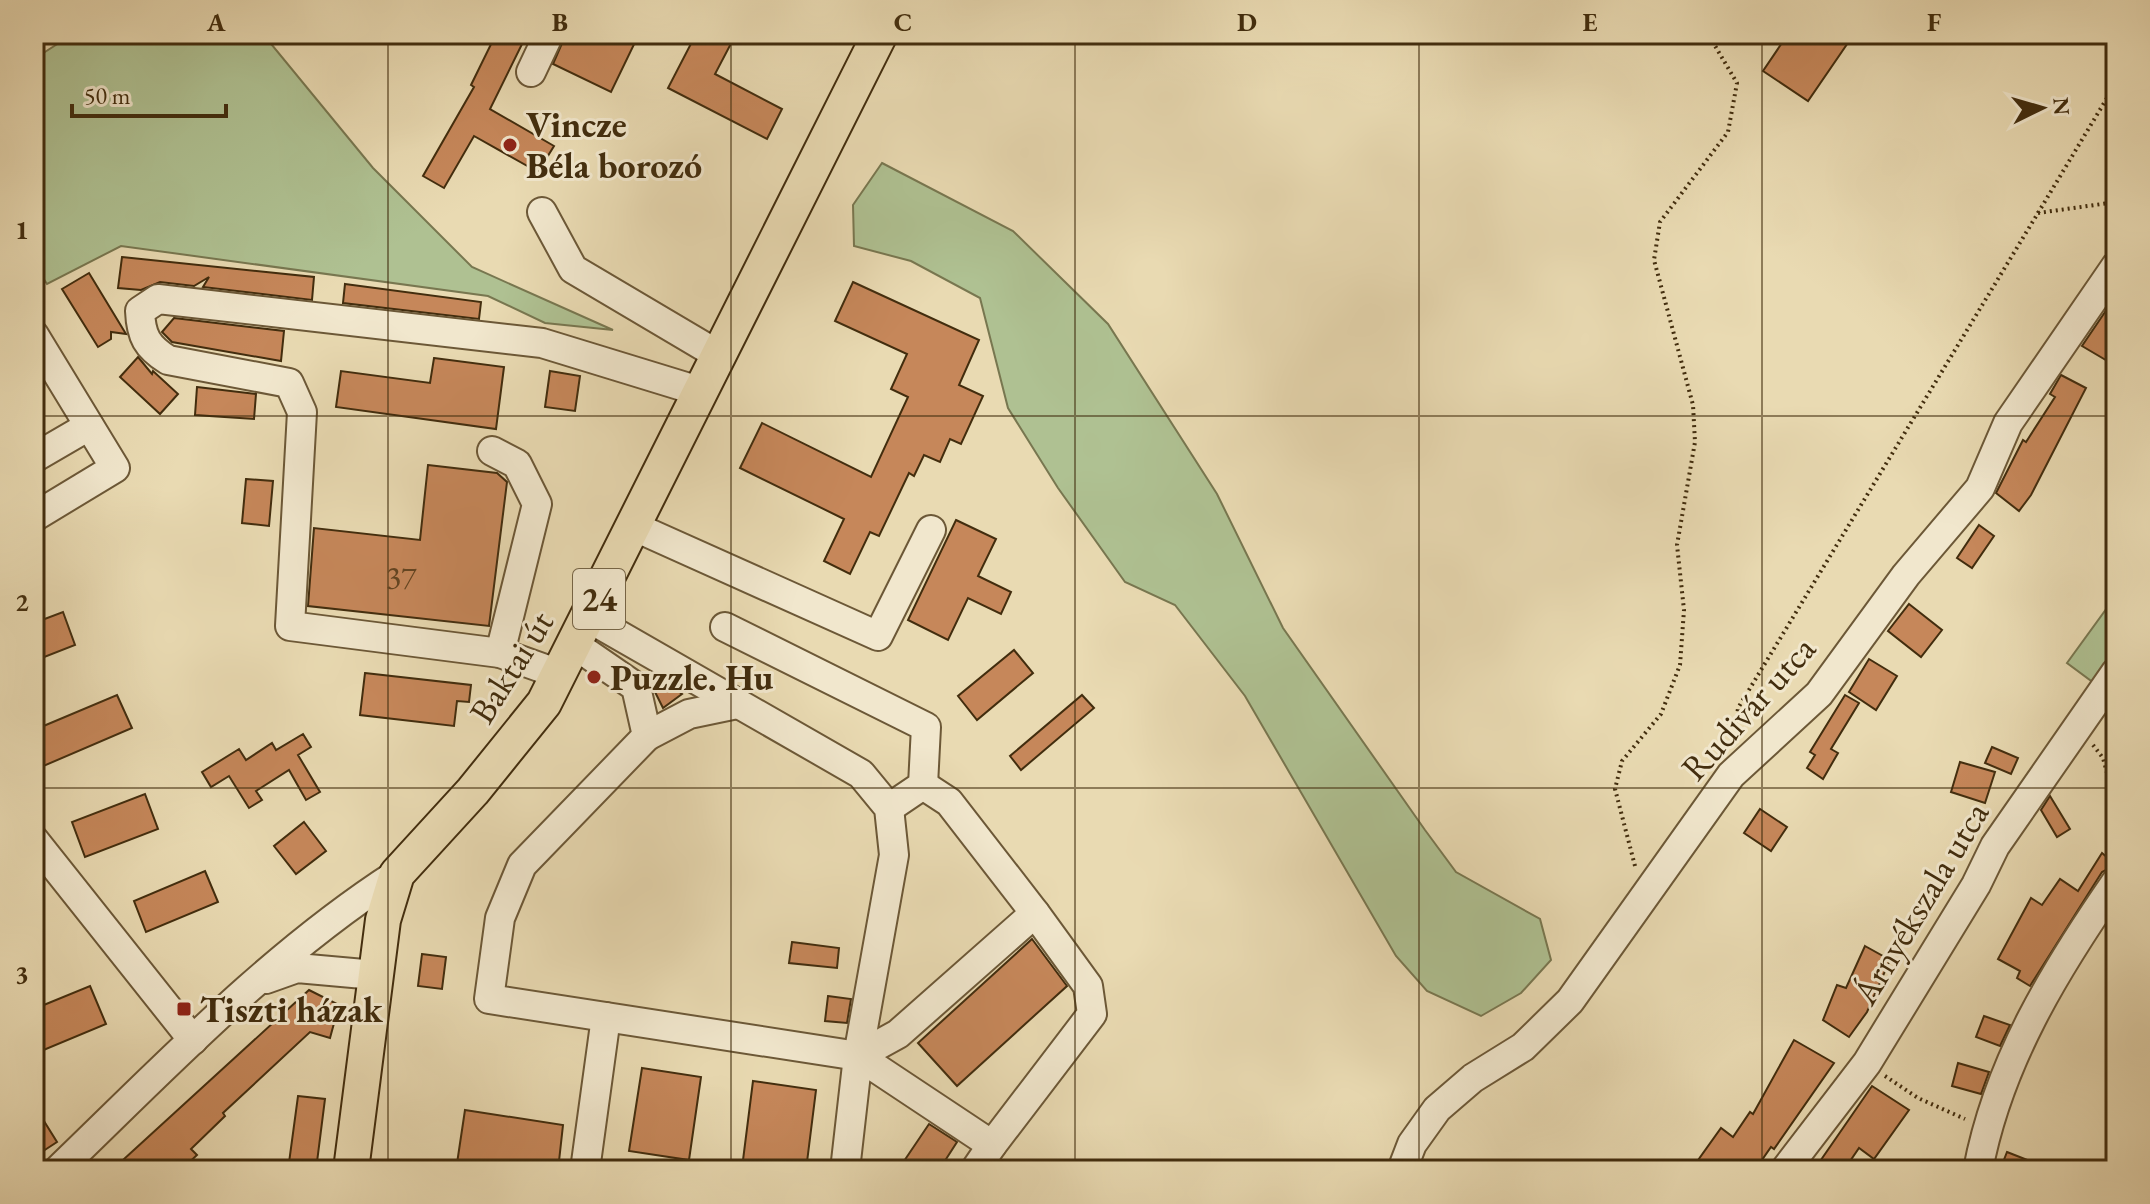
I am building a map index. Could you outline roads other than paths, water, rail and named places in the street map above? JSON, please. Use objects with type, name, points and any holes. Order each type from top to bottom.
[{"type":"main road","name":"Baktai út","points":[[375,975],[383,920],[397,874],[514,742],[544,703],[880,34]]},
{"type":"main road","name":"24","points":[[351,1170],[375,975]]},
{"type":"street","points":[[531,72],[549,34]]},
{"type":"street","points":[[542,212],[573,269],[720,356]]},
{"type":"street","name":"Rudivár utca","points":[[1402,1170],[1412,1144],[1437,1109],[1473,1078],[1523,1047],[1570,1001],[1731,775],[1774,731],[1819,694],[1906,575],[1980,488],[2008,423],[2116,266]]},
{"type":"street","points":[[702,392],[542,343],[158,299],[140,311],[141,332],[152,350],[168,360],[289,383],[302,412],[290,626],[500,653],[574,646],[737,704],[861,774],[889,808],[894,855],[858,1056],[845,1170]]},
{"type":"street","points":[[34,335],[115,468],[34,517]]},
{"type":"street","points":[[34,458],[89,426]]},
{"type":"street","points":[[492,451],[517,464],[537,504],[500,653]]},
{"type":"street","points":[[635,527],[878,636],[931,530]]},
{"type":"street","points":[[725,627],[926,727],[923,785]]},
{"type":"street","points":[[574,646],[636,687],[647,736]]},
{"type":"street","name":"Árnyékszala utca","points":[[1785,1170],[1867,1063],[1976,885],[1995,846],[2116,672]]},
{"type":"street","points":[[737,704],[689,714],[647,736],[522,865],[500,918],[489,999],[858,1056],[992,1145]]},
{"type":"street","points":[[889,808],[923,785]]},
{"type":"street","points":[[923,785],[949,802],[1035,913],[1088,986],[1092,1014],[975,1170]]},
{"type":"street","points":[[34,840],[193,1040]]},
{"type":"street","points":[[58,1170],[193,1040],[261,980],[355,901],[397,874]]},
{"type":"street","points":[[1978,1170],[1985,1132],[2001,1087],[2040,1000],[2116,882]]},
{"type":"street","points":[[858,1056],[898,1034],[1035,913]]},
{"type":"street","points":[[261,980],[297,968],[375,975]]},
{"type":"street","points":[[585,1170],[606,1017]]},
{"type":"place","name":"Vincze Béla borozó","points":[[510,145]]},
{"type":"place","name":"Puzzle. Hu","points":[[594,677]]},
{"type":"place","name":"Tiszti házak","points":[[184,1009]]}]
